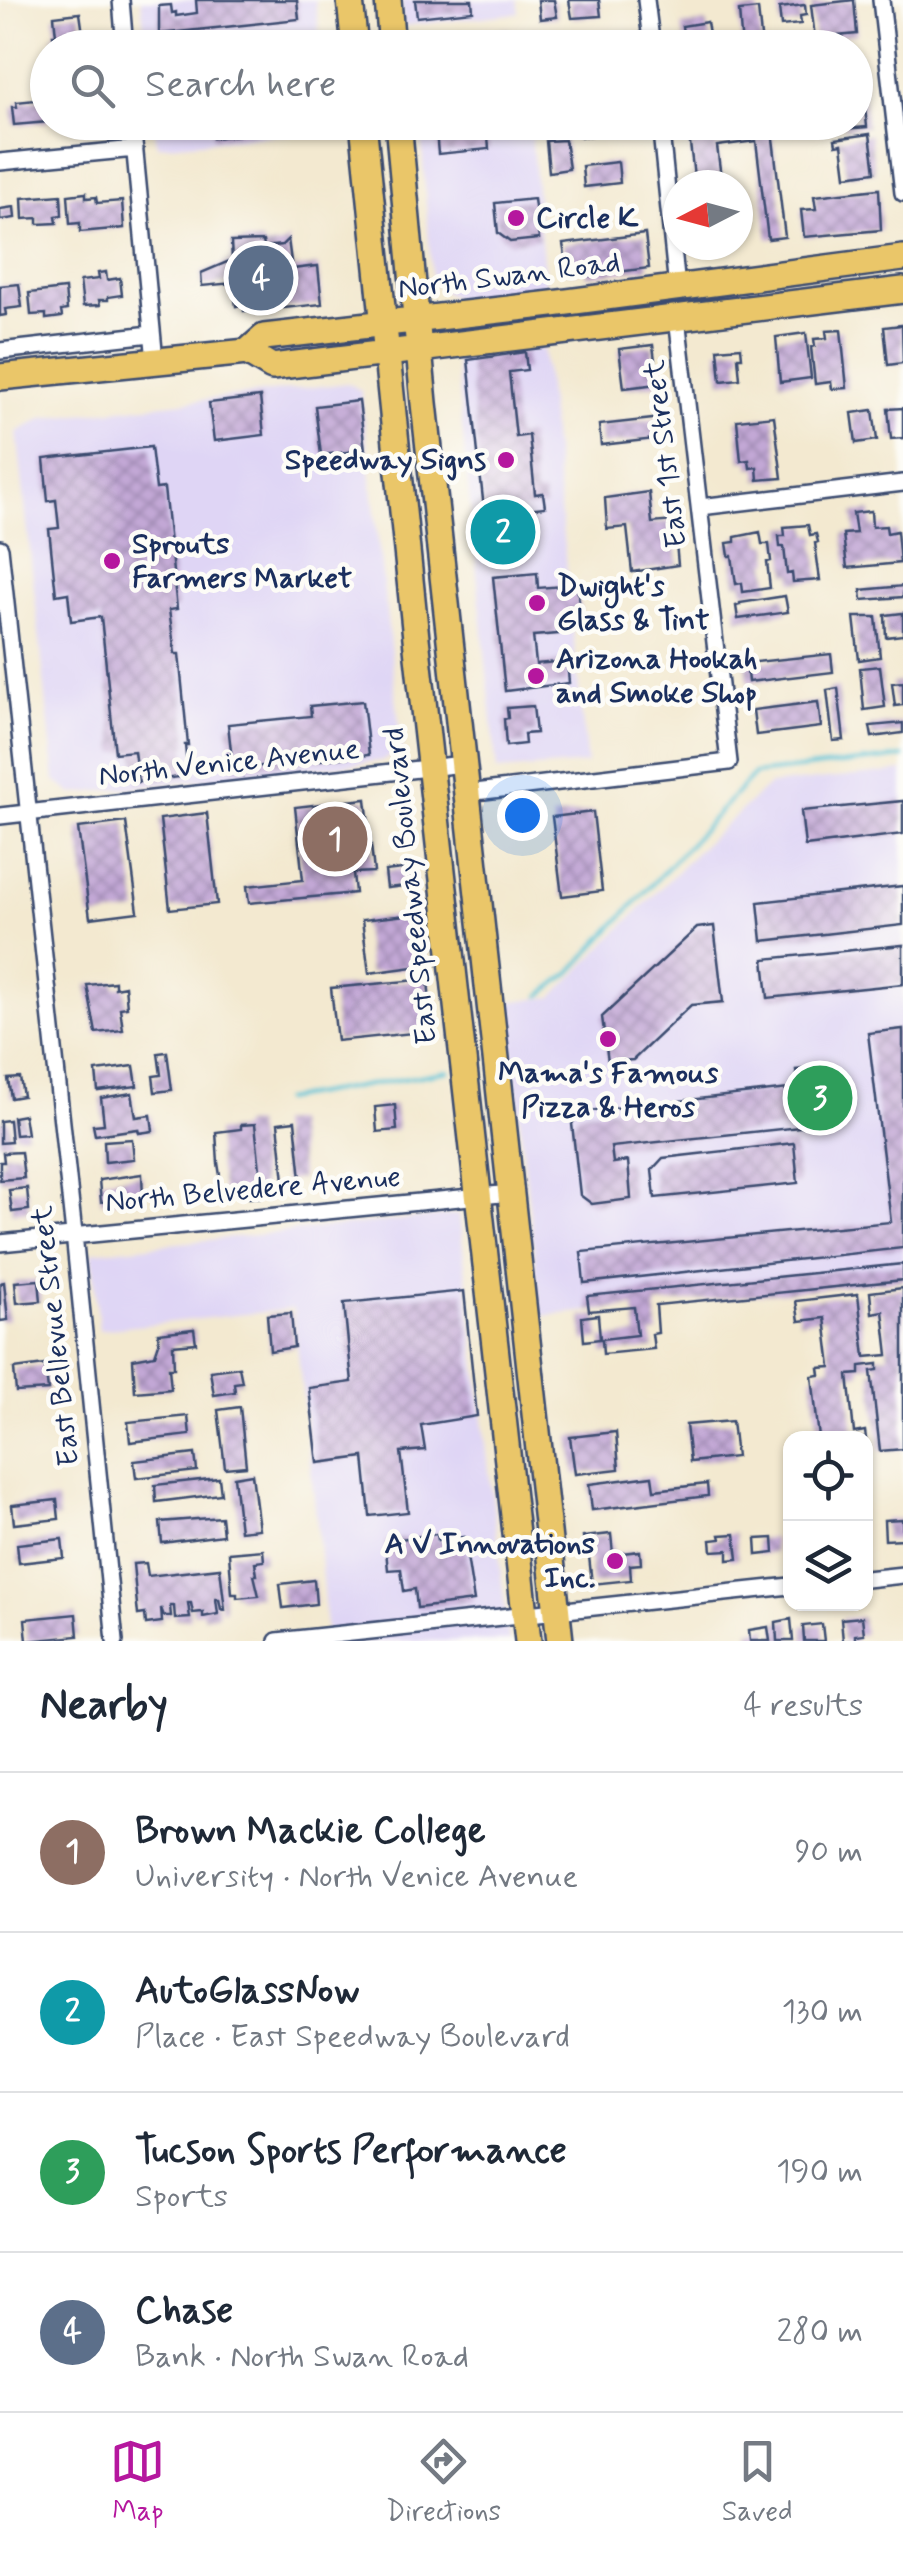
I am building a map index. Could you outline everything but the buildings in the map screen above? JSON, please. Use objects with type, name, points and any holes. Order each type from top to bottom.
[{"type":"main road","points":[[350,0],[353,30]]},
{"type":"main road","points":[[388,0],[390,30]]},
{"type":"main road","name":"East Speedway Boulevard","points":[[365,140],[430,768],[528,1641]]},
{"type":"main road","points":[[400,140],[419,350],[560,1641]]},
{"type":"main road","name":"North Swan Road","points":[[247,352],[264,337],[903,258]]},
{"type":"main road","name":"North Swan Road","points":[[0,377],[247,352],[272,367],[903,290]]},
{"type":"street","points":[[121,0],[124,30]]},
{"type":"street","points":[[646,0],[650,30]]},
{"type":"street","points":[[880,0],[903,193]]},
{"type":"street","points":[[133,140],[155,360]]},
{"type":"street","points":[[662,140],[677,288]]},
{"type":"street","points":[[0,162],[134,149]]},
{"type":"street","name":"East 1st Street","points":[[467,793],[729,762],[677,318]]},
{"type":"street","points":[[0,351],[152,334]]},
{"type":"street","points":[[700,507],[903,483]]},
{"type":"street","name":"East Bellevue Street","points":[[0,548],[6,642],[74,1234],[114,1641]]},
{"type":"street","name":"North Venice Avenue","points":[[0,816],[464,764]]},
{"type":"street","name":"North Belvedere Avenue","points":[[0,1243],[511,1193]]},
{"type":"street","points":[[873,1577],[903,1575]]},
{"type":"street","points":[[277,1641],[783,1587]]},
{"type":"shaded area","points":[[141,0],[315,0],[319,30],[144,30]]},
{"type":"shaded area","points":[[401,0],[517,0],[519,13],[403,26]]},
{"type":"shaded area","points":[[156,140],[222,140],[157,146]]},
{"type":"shaded area","points":[[421,140],[532,140],[546,292],[459,302],[432,283]]},
{"type":"shaded area","points":[[543,348],[587,764],[497,771],[455,358]]},
{"type":"shaded area","points":[[348,383],[361,391],[402,749],[381,761],[73,794],[55,781],[17,432],[43,418]]},
{"type":"shaded area","points":[[903,771],[903,1280],[541,1316],[507,1002],[553,997],[698,850],[769,785]]},
{"type":"shaded area","points":[[459,1214],[509,1641],[327,1641],[293,1309],[99,1330],[92,1252]]},
{"type":"waterway","points":[[540,996],[570,973],[754,774],[903,757]]},
{"type":"waterway","points":[[283,1100],[448,1071]]},
{"type":"place","name":"Circle K","points":[[516,218]]},
{"type":"place","name":"Chase","points":[[261,278]]},
{"type":"place","name":"Speedway Signs","points":[[506,460]]},
{"type":"place","name":"AutoGlassNow","points":[[503,532]]},
{"type":"place","name":"Sprouts Farmers Market","points":[[112,561]]},
{"type":"place","name":"Dwight's Glass & Tint","points":[[537,603]]},
{"type":"place","name":"Arizona Hookah and Smoke Shop","points":[[536,676]]},
{"type":"place","name":"Brown Mackie College","points":[[335,839]]},
{"type":"place","name":"Mama's Famous Pizza & Heros","points":[[608,1039]]},
{"type":"place","name":"Tucson Sports Performance","points":[[820,1098]]},
{"type":"place","name":"A V Innovations Inc.","points":[[615,1561]]}]
